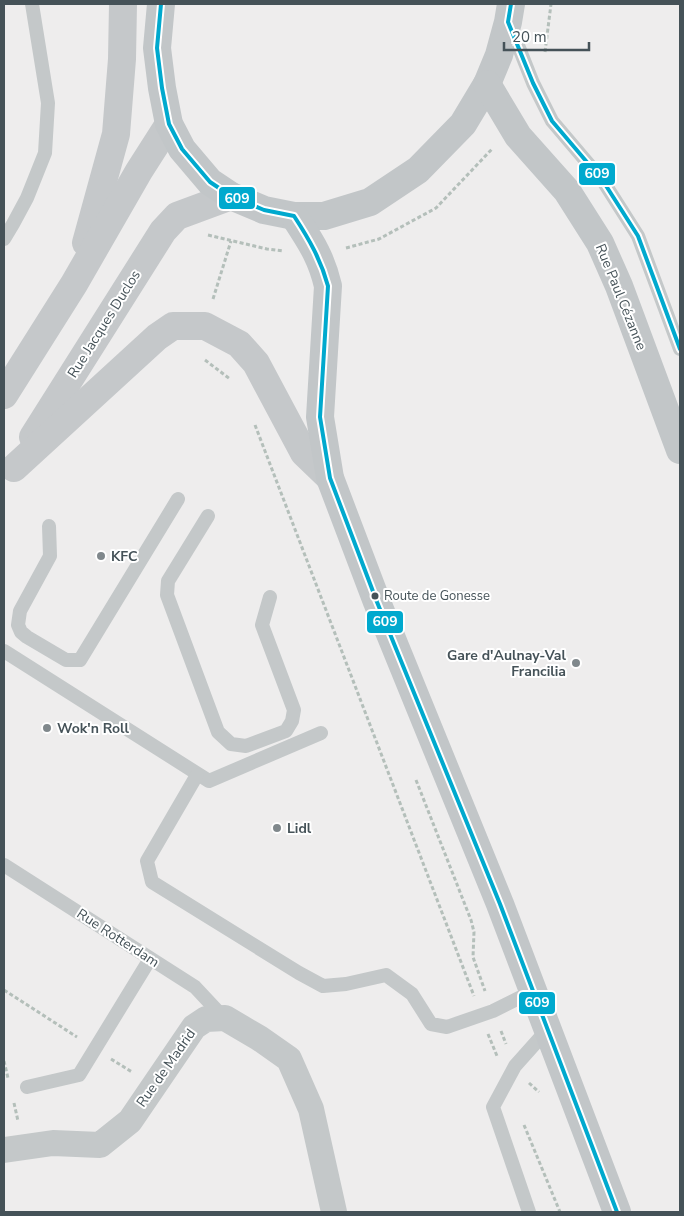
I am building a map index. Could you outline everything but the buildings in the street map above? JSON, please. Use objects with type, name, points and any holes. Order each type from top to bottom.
[{"type":"main road","points":[[74,284],[116,134],[123,4]]},
{"type":"main road","points":[[161,4],[157,48],[162,88],[169,124],[182,149],[210,182],[230,196],[264,210],[294,216],[324,216],[370,202],[418,170],[463,124],[487,84],[499,55],[510,13]]},
{"type":"main road","name":"Rue Paul Cézanne","points":[[487,84],[518,136],[567,191],[600,243],[619,286],[680,450]]},
{"type":"main road","points":[[4,395],[74,284],[138,171],[169,124]]},
{"type":"main road","name":"Rue Jacques Duclos","points":[[9,475],[163,231],[177,216],[230,196]]},
{"type":"main road","points":[[294,216],[324,266],[328,286],[320,417],[330,478],[377,602],[500,904],[618,1212]]},
{"type":"main road","points":[[9,475],[158,337],[173,326],[205,326],[239,344],[256,363],[304,453],[330,478]]},
{"type":"street","name":"Rue de Madrid","points":[[4,1150],[53,1143],[100,1145],[130,1121],[194,1027],[206,1018],[224,1018]]},
{"type":"street","points":[[224,1018],[260,1038],[289,1059],[311,1109],[334,1212]]},
{"type":"lane","points":[[4,239],[27,198],[45,153],[48,104],[32,4]]},
{"type":"lane","points":[[510,13],[533,83],[552,121],[602,181],[638,236],[680,349]]},
{"type":"lane","points":[[49,526],[50,556],[20,611],[18,625],[21,632],[27,637],[66,660],[80,660],[178,499]]},
{"type":"lane","points":[[208,516],[168,581],[167,596],[218,732],[230,744],[246,746],[286,731],[292,721],[294,710],[262,625],[270,597]]},
{"type":"lane","points":[[4,651],[209,781],[321,733]]},
{"type":"lane","points":[[197,775],[147,861],[152,882],[298,973],[323,986],[346,984],[386,975],[412,994],[431,1024],[447,1027],[487,1013],[533,991]]},
{"type":"lane","name":"Rue Rotterdam","points":[[4,865],[195,987],[224,1018]]},
{"type":"lane","points":[[27,1087],[79,1075],[150,959]]},
{"type":"lane","points":[[529,1212],[493,1107],[515,1066],[548,1029]]},
{"type":"path","points":[[533,83],[544,62],[551,4]]},
{"type":"path","points":[[177,216],[204,234],[232,242],[267,249],[318,255],[379,239],[436,208],[512,127]]},
{"type":"path","points":[[232,242],[205,326],[202,358],[232,380]]},
{"type":"path","points":[[254,422],[487,1013],[522,1078],[539,1091],[542,1100]]},
{"type":"path","points":[[413,771],[471,920],[474,932],[472,957],[506,1081],[560,1212]]},
{"type":"transit line","name":"609","points":[[161,4],[157,48],[162,88],[169,124],[182,149],[210,182],[231,196],[264,210],[294,216],[310,241],[322,267],[328,286],[320,417],[330,478],[377,602],[500,904],[617,1212]]},
{"type":"transit line","name":"609","points":[[511,4],[508,22],[533,83],[552,121],[603,181],[638,236],[680,349]]},
{"type":"place","name":"KFC","points":[[101,556]]},
{"type":"place","name":"Route de Gonesse","points":[[375,596]]},
{"type":"place","name":"Gare d'Aulnay-Val Francilia","points":[[576,663]]},
{"type":"place","name":"Wok'n Roll","points":[[47,728]]},
{"type":"place","name":"Lidl","points":[[277,828]]}]
